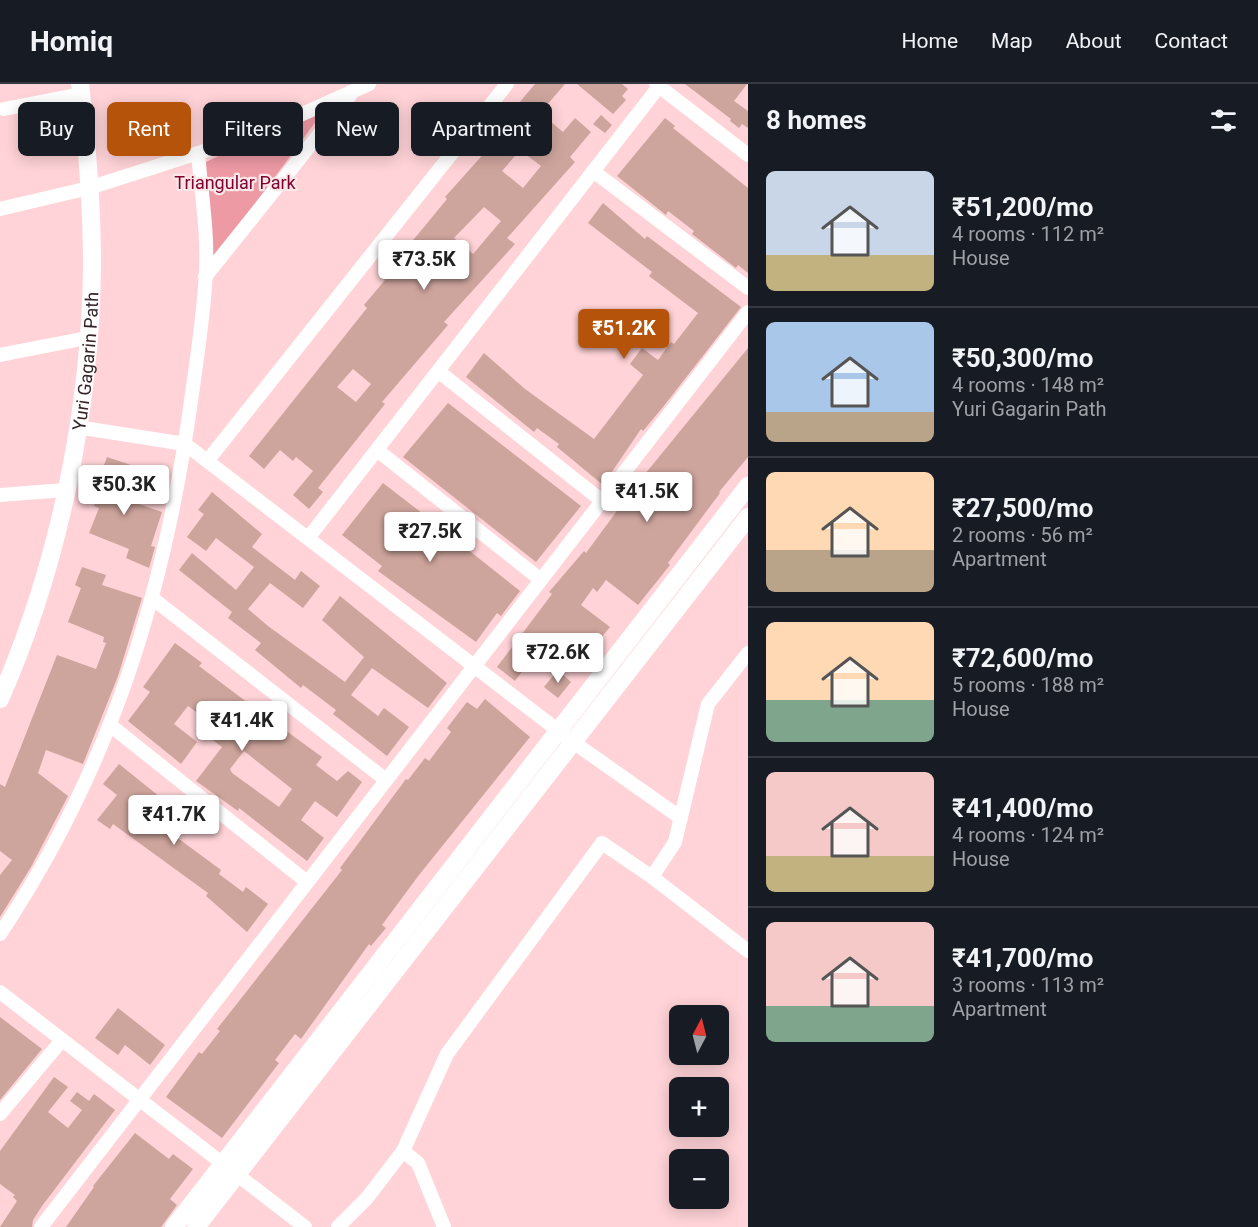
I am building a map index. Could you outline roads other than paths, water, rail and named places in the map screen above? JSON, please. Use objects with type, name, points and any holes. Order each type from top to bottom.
[{"type":"street","points":[[0,209],[89,188],[260,133],[369,84]]},
{"type":"street","points":[[208,460],[507,84]]},
{"type":"street","points":[[309,537],[659,85],[748,155]]},
{"type":"street","points":[[4,109],[80,89]]},
{"type":"street","name":"Yuri Gagarin Path","points":[[0,699],[15,665],[49,562],[77,427],[92,266],[89,188],[80,89]]},
{"type":"street","points":[[205,277],[354,91]]},
{"type":"street","points":[[0,934],[39,875],[96,762],[141,640],[169,532],[185,444],[205,277],[198,153]]},
{"type":"street","points":[[593,171],[748,288]]},
{"type":"street","points":[[41,1227],[748,312]]},
{"type":"street","points":[[0,355],[87,338]]},
{"type":"street","points":[[438,371],[602,501]]},
{"type":"street","points":[[77,427],[185,444],[309,537],[558,731],[681,818]]},
{"type":"street","points":[[377,450],[541,580]]},
{"type":"street","points":[[196,1227],[229,1170],[558,731],[748,486]]},
{"type":"street","points":[[0,495],[65,490]]},
{"type":"street","points":[[174,1227],[229,1170],[573,742],[748,517]]},
{"type":"street","points":[[152,598],[386,780]]},
{"type":"street","points":[[652,877],[675,842],[708,704],[748,653]]},
{"type":"street","points":[[110,725],[308,882]]},
{"type":"street","points":[[338,1227],[367,1198],[403,1151],[447,1054],[602,843],[652,877],[748,951]]},
{"type":"street","points":[[0,992],[305,1227]]},
{"type":"street","points":[[0,1114],[62,1040]]},
{"type":"street","points":[[403,1151],[418,1163],[444,1227]]},
{"type":"park label","name":"Triangular Park","points":[[235,182]]}]
